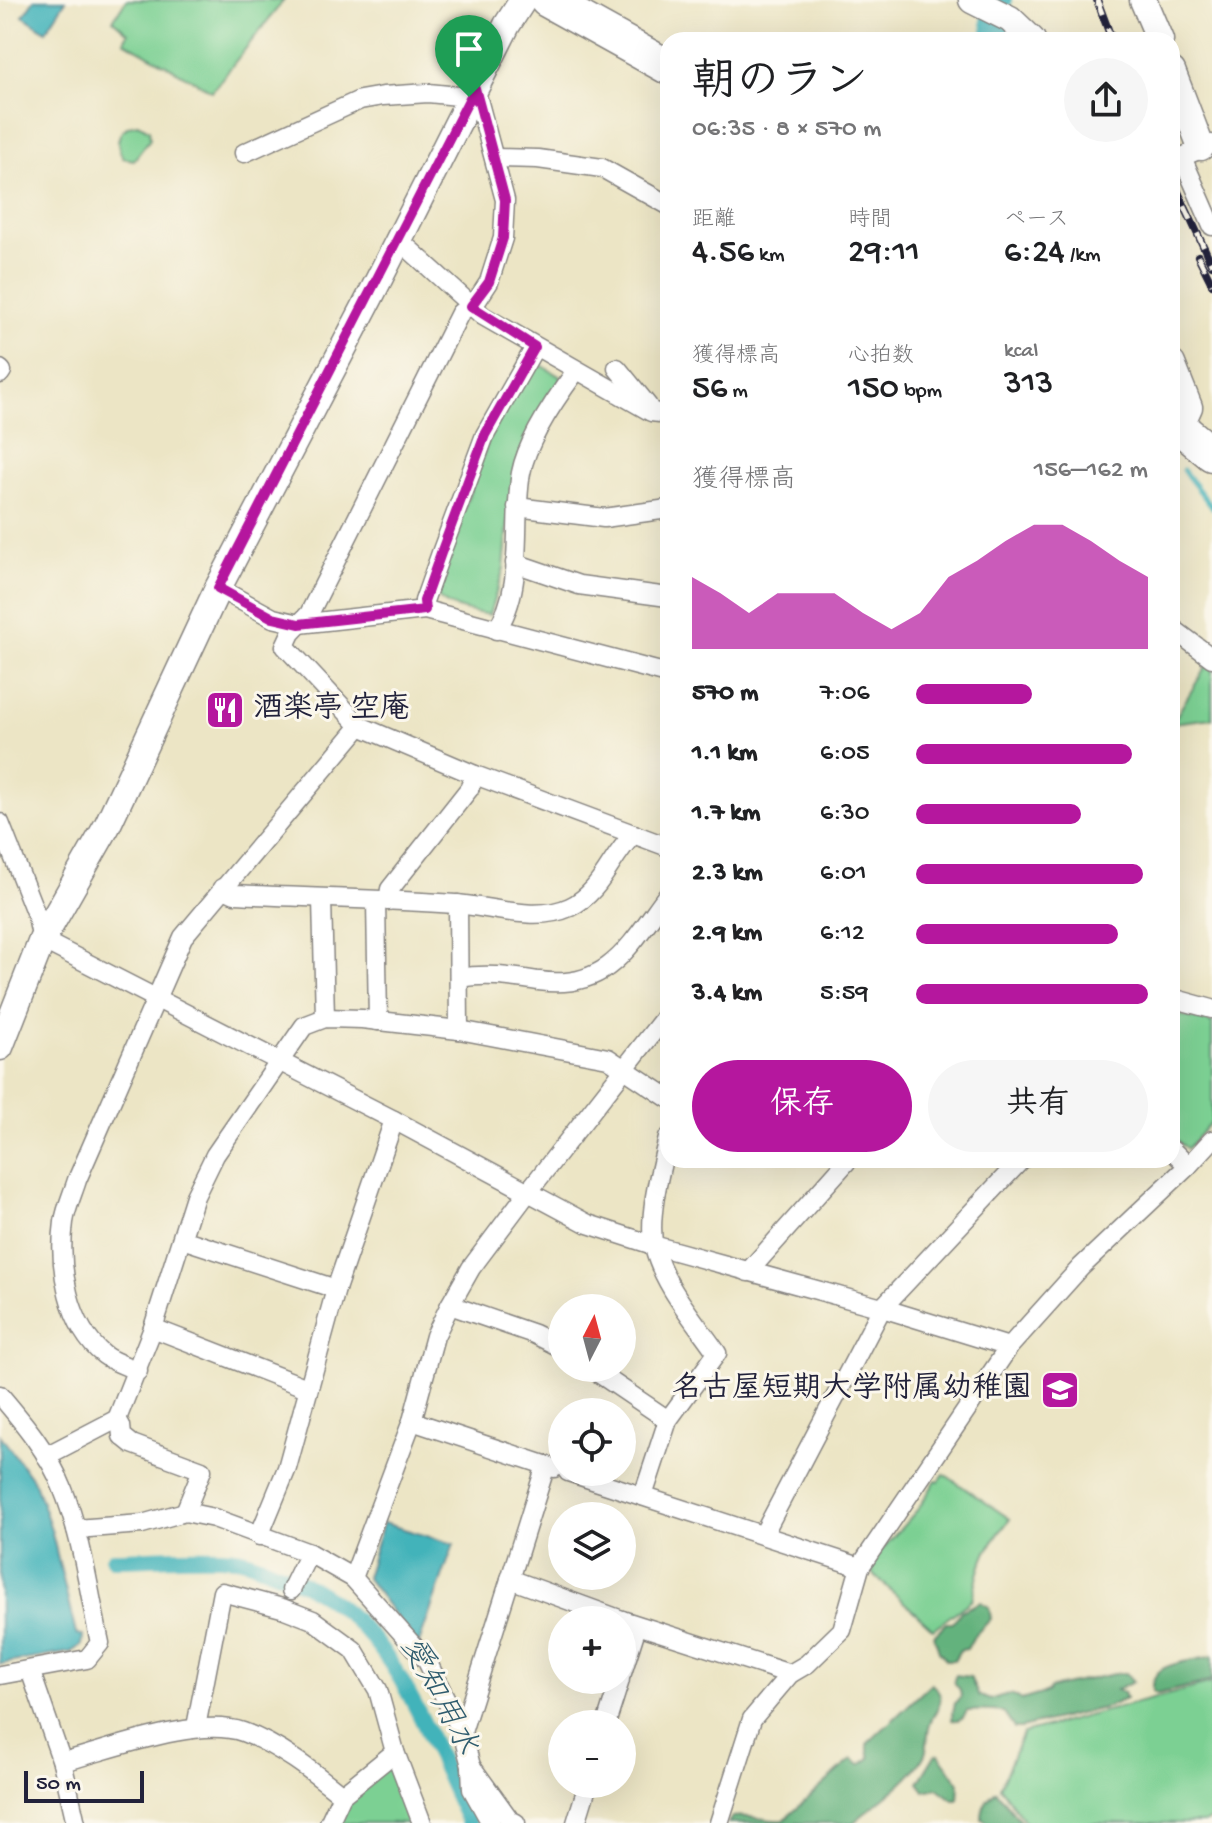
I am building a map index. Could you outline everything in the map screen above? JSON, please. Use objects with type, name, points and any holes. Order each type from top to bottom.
[{"type":"highway","points":[[547,0],[660,63]]},
{"type":"highway","points":[[1180,432],[1212,454]]},
{"type":"street","points":[[0,1047],[42,940],[107,826],[218,588],[512,14],[523,0]]},
{"type":"street","points":[[1143,0],[1157,32]]},
{"type":"street","points":[[997,9],[1023,32]]},
{"type":"street","points":[[1180,88],[1207,146],[1182,157],[1212,226]]},
{"type":"street","points":[[244,153],[360,100],[428,93],[472,93]]},
{"type":"street","points":[[472,93],[505,200],[503,238],[489,282],[471,306],[460,313],[309,614],[285,646],[360,726],[475,775],[660,844]]},
{"type":"street","points":[[494,158],[538,159],[602,168],[660,201]]},
{"type":"street","points":[[398,239],[471,306],[576,371],[660,413]]},
{"type":"street","points":[[425,610],[424,601],[432,577],[485,435],[535,347]]},
{"type":"street","points":[[617,368],[660,413]]},
{"type":"street","points":[[496,630],[502,622],[515,563],[517,507],[521,473],[528,450],[576,371]]},
{"type":"street","points":[[1180,384],[1189,407],[1180,421]]},
{"type":"street","points":[[517,507],[604,518],[660,510]]},
{"type":"street","points":[[515,563],[579,585],[660,596]]},
{"type":"street","points":[[218,588],[273,618],[299,624],[425,610],[660,672]]},
{"type":"street","points":[[1180,634],[1212,658]]},
{"type":"street","points":[[138,1371],[104,1355],[80,1327],[63,1263],[64,1221],[77,1180],[183,937],[360,726]]},
{"type":"street","points":[[378,1021],[382,901],[469,789],[475,775]]},
{"type":"street","points":[[0,823],[37,917],[42,940]]},
{"type":"street","points":[[222,888],[235,894],[458,904],[531,913],[551,912],[571,906],[594,890],[624,843],[634,834]]},
{"type":"street","points":[[322,899],[325,1018]]},
{"type":"street","points":[[458,904],[459,1030]]},
{"type":"street","points":[[459,978],[483,973],[552,983],[576,982],[608,968],[660,904]]},
{"type":"street","points":[[42,940],[394,1120],[588,1224],[1009,1347]]},
{"type":"street","points":[[1180,1000],[1212,1009]]},
{"type":"street","points":[[46,1456],[117,1419],[138,1371],[195,1196],[215,1155],[304,1026],[325,1018],[459,1030],[608,1058],[660,1092]]},
{"type":"street","points":[[353,1578],[412,1421],[435,1336],[450,1305],[471,1268],[660,1023]]},
{"type":"street","points":[[259,1536],[287,1468],[336,1289],[394,1120]]},
{"type":"street","points":[[719,1823],[752,1719],[790,1674],[807,1664],[842,1630],[860,1567],[1009,1347],[1081,1267],[1212,1140]]},
{"type":"street","points":[[1180,1158],[1188,1166]]},
{"type":"street","points":[[643,1496],[668,1420],[717,1353],[668,1279],[653,1245],[655,1189],[660,1168]]},
{"type":"street","points":[[748,1272],[841,1168]]},
{"type":"street","points":[[763,1535],[882,1308],[1013,1168]]},
{"type":"street","points":[[182,1239],[336,1289]]},
{"type":"street","points":[[450,1305],[548,1341]]},
{"type":"street","points":[[153,1328],[307,1388]]},
{"type":"street","points":[[612,1382],[668,1420]]},
{"type":"street","points":[[0,1395],[46,1456],[62,1486],[76,1529],[100,1643],[87,1659],[0,1675]]},
{"type":"street","points":[[117,1419],[122,1436],[132,1444],[202,1470],[185,1512]]},
{"type":"street","points":[[412,1421],[548,1466]]},
{"type":"street","points":[[462,1732],[510,1579],[548,1483]]},
{"type":"street","points":[[612,1486],[860,1567]]},
{"type":"street","points":[[76,1529],[142,1524],[185,1512],[214,1518],[309,1553],[353,1578],[427,1661],[462,1732],[471,1766],[472,1789],[491,1823]]},
{"type":"street","points":[[291,1590],[309,1553]]},
{"type":"street","points":[[510,1579],[583,1606]]},
{"type":"street","points":[[196,1727],[222,1592],[313,1620],[354,1650],[378,1690],[395,1752],[422,1823]]},
{"type":"street","points":[[636,1625],[790,1674]]},
{"type":"street","points":[[30,1670],[62,1762],[76,1823]]},
{"type":"street","points":[[62,1762],[196,1727],[240,1731],[271,1745],[342,1795]]},
{"type":"street","points":[[329,1823],[342,1795],[395,1752]]},
{"type":"street","points":[[471,1766],[510,1820],[516,1823]]},
{"type":"street","points":[[576,1823],[584,1798]]},
{"type":"green space","points":[[126,0],[284,0],[212,91],[124,41],[128,33],[113,20]]},
{"type":"green space","points":[[138,124],[149,130],[150,139],[134,160],[123,158],[118,146],[120,135],[126,128]]},
{"type":"green space","points":[[535,361],[562,378],[511,494],[504,568],[489,615],[460,609],[436,595],[440,577],[490,435]]},
{"type":"green space","points":[[1207,665],[1212,668],[1212,718],[1180,722],[1180,710]]},
{"type":"green space","points":[[1180,1015],[1212,1023],[1212,1121],[1187,1149],[1180,1143]]},
{"type":"green space","points":[[944,1474],[1010,1519],[985,1556],[972,1600],[933,1629],[872,1573],[871,1562],[919,1508],[936,1480],[939,1481]]},
{"type":"green space","points":[[981,1602],[989,1607],[991,1619],[974,1636],[967,1649],[960,1650],[954,1660],[947,1660],[939,1651],[934,1635],[946,1623],[953,1623],[961,1611]]},
{"type":"green space","points":[[1212,1656],[1212,1681],[1157,1694],[1152,1692],[1157,1673],[1164,1668]]},
{"type":"green space","points":[[1125,1673],[1133,1682],[1116,1690],[1124,1693],[1126,1699],[1107,1707],[1021,1728],[1014,1728],[1003,1712],[967,1711],[965,1716],[952,1720],[955,1703],[961,1696],[954,1682],[955,1675],[970,1677],[978,1695],[990,1700],[1010,1695],[1021,1700],[1048,1692],[1050,1688]]},
{"type":"green space","points":[[1212,1683],[1212,1818],[1204,1823],[1026,1823],[1000,1787],[1023,1733]]},
{"type":"green space","points":[[931,1684],[940,1697],[929,1726],[923,1758],[900,1785],[853,1823],[728,1823],[732,1817],[738,1816],[784,1820],[852,1759],[860,1765],[870,1758],[867,1744]]},
{"type":"green space","points":[[939,1754],[959,1783],[958,1800],[953,1800],[937,1788],[925,1791],[918,1783],[935,1755]]},
{"type":"green space","points":[[389,1765],[416,1823],[336,1823],[346,1797]]},
{"type":"green space","points":[[996,1791],[1022,1823],[988,1823],[982,1819],[986,1803]]},
{"type":"water","points":[[34,0],[66,0],[46,31],[23,16]]},
{"type":"water","points":[[0,1435],[35,1483],[51,1529],[76,1634],[83,1635],[82,1645],[71,1652],[0,1664]]},
{"type":"water","points":[[383,1523],[454,1544],[418,1646],[366,1577]]},
{"type":"waterway","points":[[996,32],[998,0]]},
{"type":"waterway","points":[[1183,470],[1212,507]]},
{"type":"waterway","name":"愛知用水","points":[[113,1559],[206,1556],[241,1559],[320,1592],[351,1616],[377,1645],[399,1677],[469,1823]]},
{"type":"railway","points":[[1097,0],[1109,32]]},
{"type":"railway","points":[[1180,196],[1212,265]]},
{"type":"railway","points":[[1198,256],[1212,284]]},
{"type":"place","name":"酒楽亭 空庵","points":[[225,710]]},
{"type":"place","name":"名古屋短期大学附属幼稚園","points":[[1060,1390]]},
{"type":"route","points":[[475,88],[505,200],[503,238],[489,282],[471,306],[535,347],[485,435],[424,601],[425,610],[299,624],[273,618],[218,588],[370,297],[469,97],[475,88]]}]
